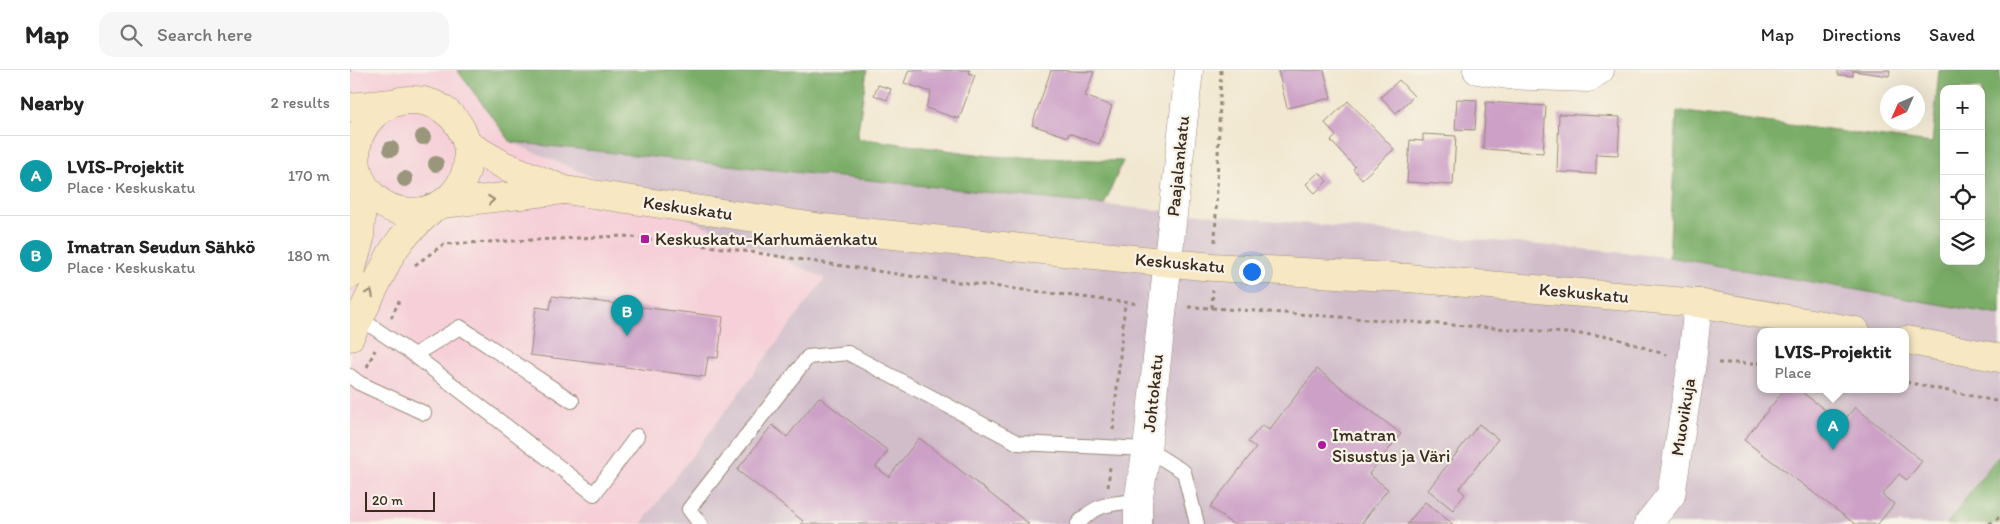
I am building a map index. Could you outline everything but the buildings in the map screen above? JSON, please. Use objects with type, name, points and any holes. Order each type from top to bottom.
[{"type":"main road","points":[[350,107],[411,99],[430,102],[447,112],[460,126],[467,144],[468,161],[465,178],[456,193],[396,246],[354,327]]},
{"type":"main road","points":[[350,275],[360,239],[356,147],[362,128],[375,113],[392,103]]},
{"type":"main road","name":"Keskuskatu","points":[[467,144],[505,166],[565,190],[823,228],[1214,267],[1408,278],[1698,302],[1840,328]]},
{"type":"main road","points":[[356,171],[376,200],[393,210],[413,213],[438,207]]},
{"type":"main road","name":"Keskuskatu","points":[[438,207],[565,190]]},
{"type":"main road","points":[[1909,341],[2000,358]]},
{"type":"street","name":"Paajalankatu","points":[[1167,262],[1189,70]]},
{"type":"street","points":[[1476,70],[1508,75],[1588,78],[1600,70]]},
{"type":"street","name":"Johtokatu","points":[[1138,512],[1147,449],[1167,262]]},
{"type":"street","name":"Muovikuja","points":[[1648,524],[1671,495],[1692,362],[1698,302]]},
{"type":"lane","points":[[354,327],[383,334],[414,355],[594,494],[637,436]]},
{"type":"lane","points":[[414,355],[460,327],[572,401]]},
{"type":"lane","points":[[700,524],[689,509],[808,357],[848,353],[1018,443],[1147,449],[1184,472],[1197,524]]},
{"type":"lane","points":[[354,379],[424,414]]},
{"type":"lane","points":[[1078,524],[1084,517],[1106,504],[1138,512]]},
{"type":"path","points":[[1212,308],[1222,70]]},
{"type":"path","points":[[411,274],[415,266],[444,244],[623,236],[724,248],[910,276],[1125,303],[1609,336],[1692,362],[1757,363]]},
{"type":"path","points":[[354,379],[383,334],[399,300]]},
{"type":"path","points":[[1106,504],[1125,303]]},
{"type":"path","points":[[1909,383],[2000,402]]},
{"type":"path","points":[[1989,524],[2000,517]]},
{"type":"shaded area","points":[[350,70],[457,70],[511,142],[825,278],[641,524],[350,524]]},
{"type":"shaded area","points":[[511,142],[1104,205],[1669,257],[2000,315],[2000,456],[1997,456],[1950,524],[641,524],[825,278]]},
{"type":"green space","points":[[457,70],[867,70],[857,138],[991,156],[1123,161],[1104,205],[511,142]]},
{"type":"green space","points":[[1939,70],[2000,70],[2000,315],[1669,257],[1677,111],[1932,143]]},
{"type":"green space","points":[[1998,456],[2000,456],[2000,524],[1947,524]]},
{"type":"place","name":"Keskuskatu-Karhumäenkatu","points":[[645,239]]},
{"type":"place","name":"Imatran Seudun Sähkö","points":[[627,336]]},
{"type":"place","name":"Imatran Sisustus ja Väri","points":[[1322,445]]},
{"type":"place","name":"LVIS-Projektit","points":[[1833,450]]}]
